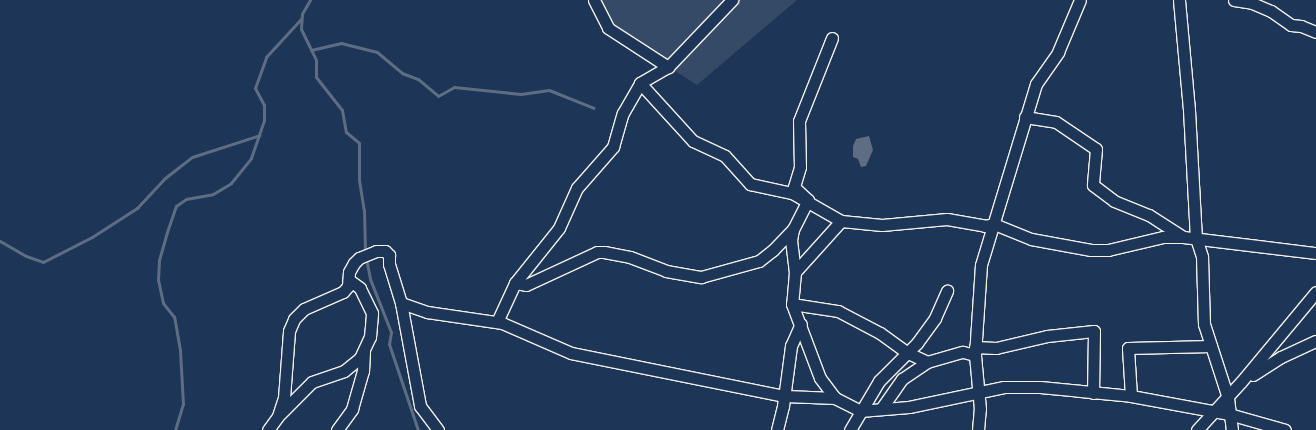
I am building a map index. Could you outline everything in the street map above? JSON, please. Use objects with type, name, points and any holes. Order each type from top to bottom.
[{"type":"street","points":[[594,0],[608,28],[668,67]]},
{"type":"street","points":[[497,322],[515,283],[559,228],[577,188],[613,147],[623,113],[640,83],[668,67],[732,0]]},
{"type":"street","points":[[978,430],[980,409],[977,392],[975,351],[981,265],[1036,84],[1058,52],[1080,0]]},
{"type":"street","points":[[1179,0],[1189,110],[1196,238],[1202,257],[1204,324],[1228,398],[1232,430]]},
{"type":"street","points":[[1234,0],[1252,3],[1271,11],[1291,26],[1301,26],[1316,32]]},
{"type":"street","points":[[808,200],[794,186],[800,167],[799,121],[832,38]]},
{"type":"street","points":[[640,83],[693,141],[725,156],[750,184],[792,193],[808,200],[840,220],[882,225],[947,218],[985,226],[994,224],[1031,239],[1091,250],[1114,249],[1163,237],[1196,238],[1311,253],[1316,259]]},
{"type":"street","points":[[1026,117],[1056,122],[1096,149],[1093,185],[1114,201],[1149,215],[1183,237]]},
{"type":"street","points":[[515,283],[526,285],[597,252],[630,257],[666,271],[701,277],[759,261],[774,250],[793,229],[808,200]]},
{"type":"street","points":[[795,272],[840,220]]},
{"type":"street","points":[[793,229],[791,240],[795,272],[792,304],[801,324],[820,378],[835,398]]},
{"type":"street","points":[[278,416],[284,398],[289,331],[294,319],[304,309],[343,292],[348,286],[349,272],[359,258],[376,251],[385,251],[389,255],[391,270],[401,303],[420,406],[438,430]]},
{"type":"street","points":[[268,430],[278,416],[312,382],[344,371],[360,358],[370,337],[372,313],[360,288],[349,280]]},
{"type":"street","points":[[850,430],[879,380],[906,352],[917,343],[935,318],[947,290]]},
{"type":"street","points":[[1197,430],[1228,398],[1316,292]]},
{"type":"street","points":[[401,303],[450,317],[497,322],[571,353],[785,396],[835,398],[860,411],[909,407],[1004,386],[1040,387],[1131,396],[1212,413],[1229,414],[1285,430]]},
{"type":"street","points":[[792,304],[838,311],[880,333],[906,352],[927,362]]},
{"type":"street","points":[[776,430],[785,396],[791,346],[801,324]]},
{"type":"street","points":[[881,409],[902,379],[927,362],[963,352],[996,348],[1047,336],[1094,331],[1093,393]]},
{"type":"street","points":[[1241,382],[1281,357],[1315,343]]},
{"type":"street","points":[[1131,396],[1128,348],[1211,346]]},
{"type":"street","points":[[337,430],[352,409],[363,370],[364,349]]},
{"type":"shaded area","points":[[594,0],[797,0],[697,85],[608,28]]},
{"type":"shaded area","points":[[869,136],[873,150],[866,166],[861,167],[858,159],[853,157],[853,146],[856,139]]},
{"type":"waterway","points":[[310,0],[302,14],[301,29],[316,60],[316,77],[342,110],[346,132],[359,143],[359,180],[364,210],[365,252]]},
{"type":"waterway","points":[[175,430],[183,404],[180,350],[174,317],[163,303],[158,280],[159,260],[168,229],[176,206],[186,199],[213,194],[231,183],[251,158],[264,121],[264,105],[255,88],[266,57],[301,19]]},
{"type":"waterway","points":[[311,50],[341,43],[377,52],[402,73],[418,79],[438,96],[454,87],[521,94],[549,90],[594,108]]},
{"type":"waterway","points":[[0,241],[26,256],[43,262],[92,237],[137,208],[165,178],[192,157],[260,135]]},
{"type":"waterway","points":[[366,258],[370,279],[391,332],[389,344],[418,430]]}]
